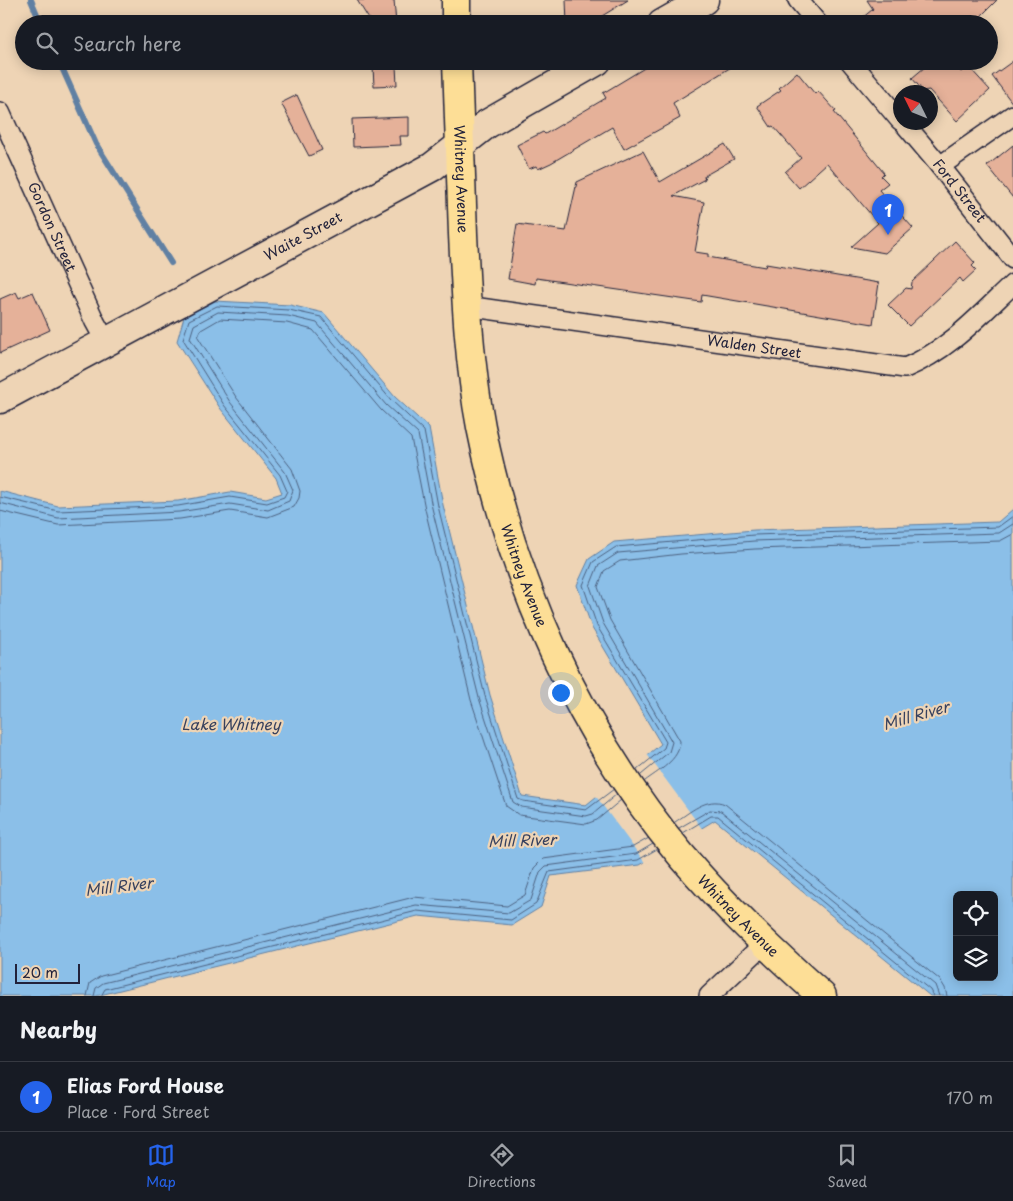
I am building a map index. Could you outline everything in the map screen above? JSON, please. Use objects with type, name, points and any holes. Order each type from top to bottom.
[{"type":"main road","points":[[456,0],[456,15]]},
{"type":"main road","name":"Whitney Avenue","points":[[457,70],[466,306],[481,426],[498,498],[518,566],[542,626],[571,686],[616,767],[680,854],[764,944],[822,996]]},
{"type":"street","points":[[678,15],[704,0]]},
{"type":"street","points":[[798,0],[810,15]]},
{"type":"street","name":"Waite Street","points":[[0,399],[412,179],[460,147],[487,124],[581,70]]},
{"type":"street","name":"Ford Street","points":[[858,70],[893,111]]},
{"type":"street","name":"Gordon Street","points":[[0,112],[95,322],[106,342]]},
{"type":"street","points":[[940,166],[1013,115]]},
{"type":"street","name":"Ford Street","points":[[910,130],[1013,260]]},
{"type":"street","name":"Walden Street","points":[[466,306],[905,368],[927,359],[949,345],[1013,284]]},
{"type":"street","points":[[709,996],[764,944]]},
{"type":"water","name":"Lake Whitney","points":[[215,301],[290,305],[324,313],[395,397],[429,428],[443,505],[490,695],[522,796],[586,805],[661,744],[592,628],[577,585],[589,559],[614,542],[754,530],[998,522],[1013,509],[1013,996],[930,996],[715,820],[640,865],[551,876],[541,907],[512,925],[418,916],[96,996],[0,996],[0,491],[58,506],[178,501],[230,492],[266,498],[282,493],[276,478],[220,408],[177,341],[184,317]]},
{"type":"pier","points":[[646,753],[703,830],[646,864],[595,795]]},
{"type":"building","points":[[357,0],[394,0],[395,15],[366,15]]},
{"type":"building","points":[[566,0],[628,0],[604,15],[567,15]]},
{"type":"building","points":[[867,0],[997,0],[982,15],[866,15],[873,9]]},
{"type":"building","points":[[1013,61],[1013,104],[992,76]]},
{"type":"building","points":[[373,70],[396,70],[397,85],[374,86]]},
{"type":"building","points":[[641,70],[726,70],[673,103],[680,118],[624,149],[612,127],[551,163],[538,169],[536,166],[529,169],[517,145],[543,132],[545,134],[606,98],[603,93]]},
{"type":"building","points":[[921,70],[959,70],[961,72],[963,70],[972,70],[990,90],[957,121],[938,100],[938,85],[918,85],[912,78]]},
{"type":"building","points":[[797,72],[815,94],[818,91],[836,111],[834,112],[884,173],[881,176],[888,183],[879,190],[913,228],[885,253],[851,247],[878,223],[827,163],[799,188],[785,172],[801,158],[773,126],[771,127],[757,106],[781,90],[779,88]]},
{"type":"building","points":[[297,95],[322,150],[309,156],[281,103]]},
{"type":"building","points":[[409,117],[409,136],[400,136],[401,145],[353,147],[352,119]]},
{"type":"building","points":[[725,144],[734,159],[704,176],[705,179],[673,196],[704,202],[695,252],[708,254],[708,257],[765,267],[766,264],[879,283],[873,324],[702,295],[701,302],[536,278],[535,284],[508,279],[517,224],[566,231],[577,182],[643,151],[660,182]]},
{"type":"building","points":[[1013,145],[1013,198],[987,166]]},
{"type":"building","points":[[955,241],[975,263],[972,266],[976,270],[963,282],[960,278],[909,326],[888,305],[906,288],[911,289],[912,282]]},
{"type":"building","points":[[16,292],[19,298],[33,292],[50,330],[0,353],[0,299]]},
{"type":"waterway","points":[[31,0],[37,15]]},
{"type":"waterway","points":[[63,70],[96,144],[171,263]]},
{"type":"place","name":"Elias Ford House","points":[[888,235]]},
{"type":"water label","name":"Mill River","points":[[916,716]]},
{"type":"water label","name":"Mill River","points":[[522,841]]},
{"type":"water label","name":"Mill River","points":[[119,887]]}]
